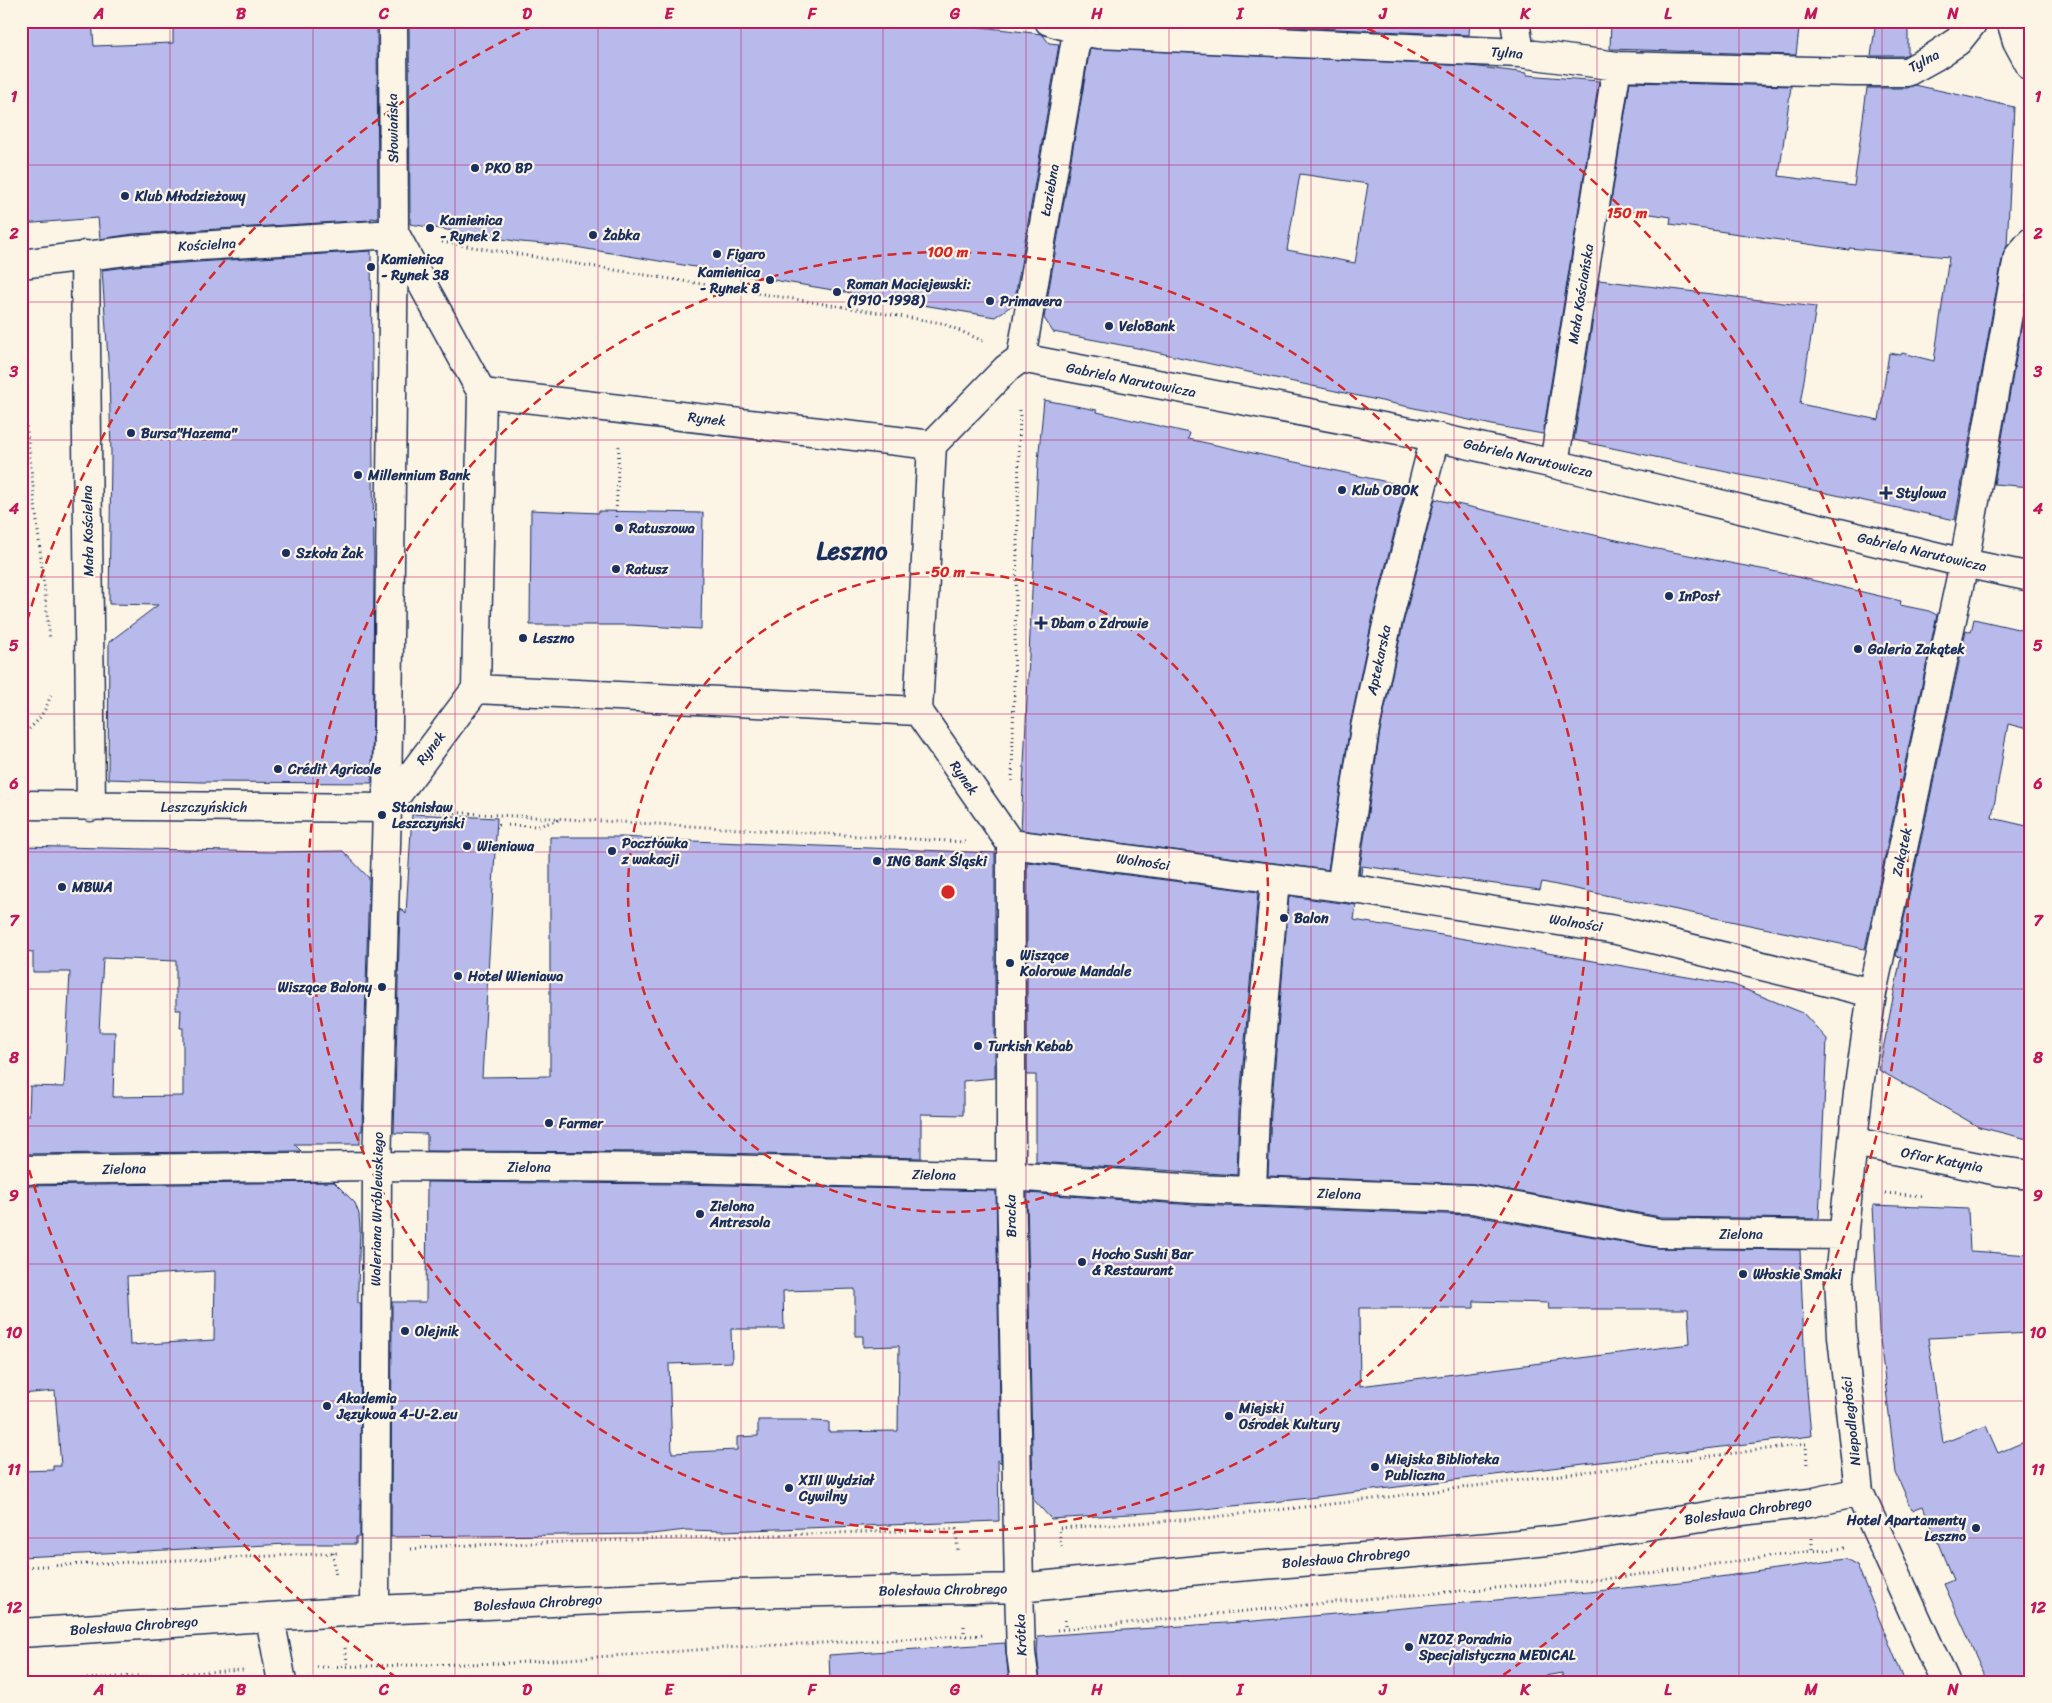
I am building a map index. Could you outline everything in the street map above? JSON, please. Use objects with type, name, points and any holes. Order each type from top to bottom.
[{"type":"street","name":"Słowiańska","points":[[387,808],[394,234],[392,21]]},
{"type":"street","name":"Tylna","points":[[1049,21],[1079,26],[1098,34],[1520,53],[1616,66],[1851,72],[1907,72],[1934,57],[1966,31]]},
{"type":"street","points":[[1515,21],[1520,53]]},
{"type":"street","points":[[2011,21],[2017,41],[2031,67]]},
{"type":"street","name":"Łaziebna","points":[[1021,358],[1079,26]]},
{"type":"street","name":"Mała Kościańska","points":[[1554,464],[1616,66]]},
{"type":"street","name":"Kościelna","points":[[21,264],[134,250],[394,234]]},
{"type":"street","points":[[394,234],[482,393],[476,689],[918,711],[932,445],[1006,369],[1021,358]]},
{"type":"street","name":"Zakątek","points":[[1854,1142],[1858,1093],[1872,993],[1964,563],[2018,257],[2031,242]]},
{"type":"street","name":"Mała Kościelna","points":[[85,255],[91,807]]},
{"type":"street","name":"Gabriela Narutowicza","points":[[1021,358],[1435,437],[1964,563],[2031,577]]},
{"type":"street","name":"Rynek","points":[[482,393],[932,445]]},
{"type":"street","name":"Aptekarska","points":[[1341,887],[1365,728],[1388,620],[1435,437]]},
{"type":"street","name":"Rynek","points":[[387,808],[476,689]]},
{"type":"street","name":"Rynek","points":[[918,711],[1011,844]]},
{"type":"street","name":"Leszczyńskich","points":[[21,805],[387,808]]},
{"type":"street","name":"Waleriana Wróblewskiego","points":[[375,1610],[377,1166],[387,808]]},
{"type":"street","name":"Wolności","points":[[1011,844],[1275,880],[1341,887],[1616,930],[1872,993]]},
{"type":"street","name":"Bracka","points":[[1011,844],[1011,1176],[1019,1588]]},
{"type":"street","points":[[1252,1190],[1255,1111],[1275,880]]},
{"type":"street","name":"Ofiar Katynia","points":[[1854,1142],[1998,1171],[2031,1175]]},
{"type":"street","name":"Niepodległości","points":[[1854,1142],[1839,1278],[1842,1336],[1859,1492],[1944,1682]]},
{"type":"street","name":"Zielona","points":[[21,1170],[377,1166],[678,1168],[1011,1176],[1195,1189],[1472,1199],[1660,1233],[1844,1234]]},
{"type":"street","name":"Bolesława Chrobrego","points":[[21,1633],[375,1610],[732,1594],[1019,1588],[1199,1570],[1528,1543],[1810,1502],[1859,1492]]},
{"type":"street","name":"Krótka","points":[[1019,1588],[1024,1682]]},
{"type":"street","points":[[270,1618],[281,1675]]},
{"type":"path","points":[[394,234],[942,323],[1021,358]]},
{"type":"path","points":[[21,377],[51,649]]},
{"type":"path","points":[[616,517],[620,409]]},
{"type":"path","points":[[21,735],[43,714],[52,688]]},
{"type":"path","points":[[498,825],[538,826],[563,818]]},
{"type":"path","points":[[1877,1195],[1885,1192],[1925,1196]]},
{"type":"path","points":[[1812,1551],[1806,1444],[1196,1519],[1059,1528],[1065,1584],[1065,1630],[1376,1598],[1604,1578],[1848,1548]]},
{"type":"path","points":[[375,1552],[443,1546],[956,1530],[964,1636]]},
{"type":"path","points":[[21,1567],[333,1553]]},
{"type":"path","points":[[348,1667],[511,1663],[738,1647],[989,1635]]},
{"type":"path","points":[[32,1682],[281,1675]]},
{"type":"building","points":[[21,21],[92,21],[94,46],[173,43],[173,21],[377,21],[378,219],[133,234],[100,239],[98,218],[21,224]]},
{"type":"building","points":[[409,21],[928,21],[1042,34],[1049,43],[1059,44],[1014,304],[995,317],[569,246],[521,242],[410,224]]},
{"type":"building","points":[[1162,21],[1470,21],[1469,35]]},
{"type":"building","points":[[1611,21],[1800,21],[1796,55],[1610,49]]},
{"type":"building","points":[[1876,21],[1908,21],[1908,54],[1903,56],[1871,56]]},
{"type":"building","points":[[1090,48],[1471,66],[1527,73],[1527,75],[1599,81],[1543,434],[1497,426],[1137,348],[1053,332],[1044,318]],"holes":[[[1300,174],[1368,184],[1355,263],[1287,250]]]},
{"type":"building","points":[[1630,82],[1791,86],[1779,176],[1854,186],[1867,88],[1907,88],[1915,85],[2014,107],[2007,246],[2003,254],[1955,520],[1574,440],[1599,280],[1816,307],[1800,404],[1879,420],[1889,353],[1901,355],[1902,353],[1934,361],[1949,257],[1849,248],[1849,250],[1670,224],[1671,217],[1610,208]]},
{"type":"building","points":[[371,251],[374,573],[372,783],[199,782],[108,779],[109,642],[158,605],[109,604],[111,454],[109,374],[102,270],[135,266]]},
{"type":"building","points":[[2030,277],[2031,487],[1994,484]]},
{"type":"building","points":[[1044,400],[1097,410],[1097,412],[1190,433],[1188,439],[1406,486],[1373,616],[1350,725],[1328,870],[1021,830],[1038,461]]},
{"type":"building","points":[[1435,499],[1652,548],[1777,572],[1901,601],[1900,605],[1929,611],[1937,615],[1865,949],[1542,882],[1540,890],[1362,866],[1361,874],[1359,874],[1380,731],[1403,624]]},
{"type":"building","name":"Ratusz","points":[[531,510],[599,513],[599,511],[703,513],[701,629],[629,625],[530,625]]},
{"type":"building","points":[[1974,619],[2031,632],[2031,730],[2008,724],[1992,818],[2031,827],[2031,1140],[1979,1127],[1879,1070],[1901,957],[1896,956],[1966,630],[1971,632]]},
{"type":"building","points":[[412,814],[497,818],[482,1077],[550,1076],[550,837],[622,837],[995,853],[995,1078],[963,1081],[963,1115],[921,1114],[921,1158],[678,1152],[427,1151],[427,1134],[394,1133],[400,908],[406,914]]},
{"type":"building","points":[[21,846],[270,852],[343,851],[369,878],[362,1131],[360,1131],[360,1144],[294,1144],[301,1151],[21,1154],[21,1116],[29,1116],[30,1086],[64,1087],[70,972],[33,972],[33,952],[21,951]],"holes":[[[103,958],[176,961],[176,1010],[181,1010],[180,1028],[183,1028],[183,1096],[113,1097],[115,1032],[99,1032]]]},
{"type":"building","points":[[1027,862],[1258,892],[1239,1110],[1237,1175],[1036,1162],[1036,1075],[1027,1075]]},
{"type":"building","points":[[1289,896],[1356,905],[1354,920],[1734,985],[1803,1013],[1827,1039],[1819,1219],[1661,1217],[1475,1184],[1268,1176],[1271,1112]]},
{"type":"building","points":[[334,1182],[355,1203],[359,1214],[360,1229],[358,1303],[361,1303],[360,1537],[356,1537],[356,1544],[288,1544],[21,1557],[21,1471],[53,1470],[53,1466],[61,1466],[55,1391],[21,1394],[21,1186]],"holes":[[[215,1271],[214,1340],[130,1345],[127,1276]]]},
{"type":"building","points":[[427,1182],[678,1184],[996,1191],[1001,1463],[998,1460],[999,1521],[722,1531],[686,1530],[651,1534],[391,1537],[392,1302],[426,1302]],"holes":[[[855,1289],[855,1336],[863,1336],[863,1347],[899,1346],[898,1431],[829,1432],[829,1422],[758,1420],[758,1436],[737,1437],[737,1450],[672,1453],[669,1364],[732,1362],[731,1329],[784,1329],[783,1291]]]},
{"type":"building","points":[[1027,1193],[1194,1205],[1470,1215],[1657,1248],[1800,1250],[1805,1367],[1811,1436],[1292,1500],[1194,1510],[1051,1519],[1033,1499]],"holes":[[[1474,1301],[1549,1303],[1548,1309],[1688,1309],[1690,1344],[1360,1386],[1359,1308],[1474,1308]]]},
{"type":"building","points":[[1873,1205],[1968,1209],[1970,1251],[2031,1255],[2031,1333],[1928,1338],[1943,1443],[1986,1426],[1998,1453],[2031,1439],[2031,1682],[1988,1682],[1944,1584],[1953,1580],[1923,1506],[1912,1510],[1896,1473],[1879,1331]]},
{"type":"building","points":[[1846,1559],[1857,1565],[1905,1682],[1563,1682],[1562,1673],[1511,1682],[1040,1682],[1037,1652],[1038,1636],[1254,1621],[1589,1592],[1698,1580]]},
{"type":"building","points":[[1005,1643],[1009,1682],[830,1682],[829,1655]]},
{"type":"place","name":"PKO BP","points":[[475,168]]},
{"type":"place","name":"Klub Młodzieżowy","points":[[125,196]]},
{"type":"place","name":"Kamienica - Rynek 2","points":[[430,228]]},
{"type":"place","name":"Żabka","points":[[593,235]]},
{"type":"place","name":"Figaro","points":[[717,254]]},
{"type":"place","name":"Kamienica - Rynek 38","points":[[371,267]]},
{"type":"place","name":"Kamienica - Rynek 8","points":[[770,280]]},
{"type":"place","name":"Roman Maciejewski: (1910-1998)","points":[[837,292]]},
{"type":"place","name":"Primavera","points":[[990,301]]},
{"type":"place","name":"VeloBank","points":[[1109,326]]},
{"type":"place","name":"Bursa\"Hazema\"","points":[[131,433]]},
{"type":"place","name":"Millennium Bank","points":[[358,475]]},
{"type":"place","name":"Klub OBOK","points":[[1342,490]]},
{"type":"place","name":"Stylowa","points":[[1886,493]]},
{"type":"place","name":"Ratuszowa","points":[[619,528]]},
{"type":"place","name":"Szkoła Żak","points":[[286,553]]},
{"type":"place","name":"Ratusz","points":[[616,569]]},
{"type":"place","name":"InPost","points":[[1669,596]]},
{"type":"place","name":"Dbam o Zdrowie","points":[[1041,623]]},
{"type":"place","name":"Leszno","points":[[523,638]]},
{"type":"place","name":"Galeria Zakątek","points":[[1858,649]]},
{"type":"place","name":"Crédit Agricole","points":[[278,769]]},
{"type":"place","name":"Stanisław Leszczyński","points":[[382,815]]},
{"type":"place","name":"Wieniawa","points":[[467,846]]},
{"type":"place","name":"Pocztówka z wakacji","points":[[612,851]]},
{"type":"place","name":"ING Bank Śląski","points":[[877,861]]},
{"type":"place","name":"MBWA","points":[[62,887]]},
{"type":"place","name":"Balon","points":[[1284,918]]},
{"type":"place","name":"Wiszące Kolorowe Mandale","points":[[1010,963]]},
{"type":"place","name":"Hotel Wieniawa","points":[[458,976]]},
{"type":"place","name":"Wiszące Balony","points":[[382,987]]},
{"type":"place","name":"Turkish Kebab","points":[[978,1046]]},
{"type":"place","name":"Farmer","points":[[549,1123]]},
{"type":"place","name":"Zielona Antresola","points":[[700,1214]]},
{"type":"place","name":"Hocho Sushi Bar & Restaurant","points":[[1082,1262]]},
{"type":"place","name":"Włoskie Smaki","points":[[1743,1274]]},
{"type":"place","name":"Olejnik","points":[[405,1331]]},
{"type":"place","name":"Akademia Językowa 4-U-2.eu","points":[[327,1406]]},
{"type":"place","name":"Miejski Ośrodek Kultury","points":[[1229,1416]]},
{"type":"place","name":"Miejska Biblioteka Publiczna","points":[[1375,1467]]},
{"type":"place","name":"XIII Wydział Cywilny","points":[[789,1488]]},
{"type":"place","name":"Hotel Apartamenty Leszno","points":[[1976,1528]]},
{"type":"place","name":"NZOZ Poradnia Specjalistyczna MEDICAL","points":[[1409,1647]]},
{"type":"district","name":"Leszno","points":[[852,551]]}]
